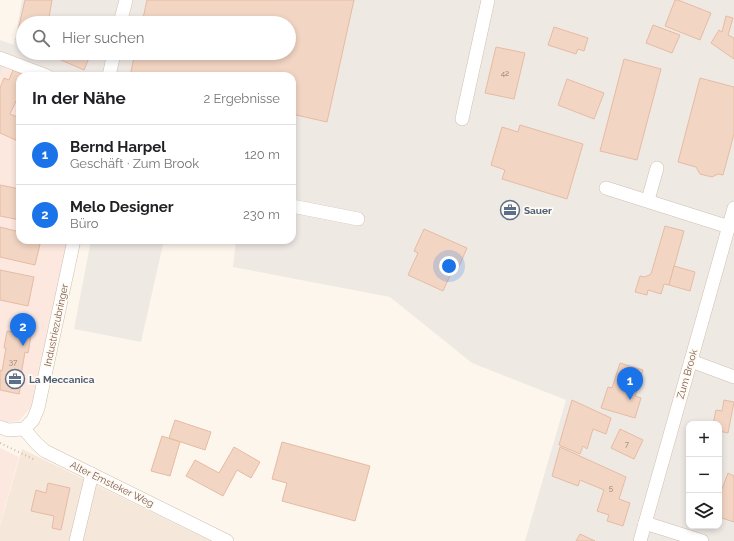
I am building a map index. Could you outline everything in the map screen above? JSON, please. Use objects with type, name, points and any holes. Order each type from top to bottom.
[{"type":"street","points":[[122,16],[126,0]]},
{"type":"street","points":[[462,119],[488,0]]},
{"type":"street","points":[[1,60],[36,72]]},
{"type":"street","points":[[110,72],[112,60]]},
{"type":"street","points":[[648,200],[657,168]]},
{"type":"street","points":[[606,188],[648,200],[674,211],[732,218]]},
{"type":"street","points":[[296,207],[358,219]]},
{"type":"street","name":"Zum Brook","points":[[640,541],[732,218]]},
{"type":"street","name":"Industriezubringer","points":[[24,430],[33,420],[38,408],[73,244]]},
{"type":"street","points":[[691,360],[734,378]]},
{"type":"street","points":[[0,427],[8,430],[24,430]]},
{"type":"street","name":"Alter Emsteker Weg","points":[[24,430],[45,451],[227,541]]},
{"type":"street","points":[[76,541],[92,474]]},
{"type":"street","points":[[645,523],[702,541]]},
{"type":"shaded area","points":[[22,0],[734,0],[734,541],[525,541],[566,400],[472,363],[390,297],[233,267],[236,244],[296,244],[296,72],[26,72],[5,64],[0,76],[0,40],[14,45],[16,34],[16,60],[296,60],[296,16],[19,16]]},
{"type":"shaded area","points":[[5,64],[26,72],[16,72],[16,244],[67,244],[31,407],[19,421],[3,423],[0,421],[0,76]]},
{"type":"shaded area","points":[[90,244],[163,244],[141,342],[74,329]]},
{"type":"shaded area","points":[[0,448],[19,457],[0,525]]},
{"type":"shaded area","points":[[22,449],[211,541],[0,541],[0,526]]},
{"type":"building","points":[[25,0],[52,0],[49,16],[21,16]]},
{"type":"building","points":[[147,0],[354,0],[327,122],[296,115],[296,72],[131,72],[133,60],[296,60],[296,16],[144,16]]},
{"type":"building","points":[[675,0],[711,13],[700,40],[665,26]]},
{"type":"building","points":[[726,16],[733,18],[728,35],[734,38],[734,59],[711,43],[719,30],[722,32]]},
{"type":"building","points":[[653,25],[680,35],[672,53],[646,43]]},
{"type":"building","points":[[554,27],[588,38],[584,51],[578,49],[576,54],[548,45]]},
{"type":"building","points":[[496,47],[525,53],[514,99],[485,93]]},
{"type":"building","points":[[624,59],[661,69],[637,160],[600,151]]},
{"type":"building","points":[[61,60],[88,60],[84,70]]},
{"type":"building","points":[[13,70],[18,72],[16,72],[16,101],[10,114],[16,116],[16,140],[0,133],[0,88],[4,78],[9,80]]},
{"type":"building","points":[[700,78],[734,87],[734,134],[723,175],[718,174],[712,177],[700,174],[696,167],[678,162]]},
{"type":"building","points":[[567,79],[604,93],[594,119],[558,105]]},
{"type":"building","points":[[520,125],[583,144],[567,199],[502,179],[505,170],[491,165],[502,127],[518,132]]},
{"type":"building","points":[[0,185],[16,188],[16,219],[0,216]]},
{"type":"building","points":[[665,226],[684,231],[669,285],[664,284],[661,294],[648,290],[647,295],[635,292],[640,276],[645,277],[651,274]]},
{"type":"building","points":[[0,227],[16,231],[16,244],[40,244],[35,265],[0,257]]},
{"type":"building","points":[[424,229],[467,248],[457,271],[453,269],[443,291],[408,275],[418,253],[414,251]]},
{"type":"building","points":[[674,266],[695,272],[690,291],[669,285]]},
{"type":"building","points":[[0,270],[34,277],[28,306],[0,300]]},
{"type":"building","points":[[7,331],[31,336],[28,353],[25,352],[21,375],[23,375],[19,394],[0,390],[0,370],[2,371]]},
{"type":"building","points":[[620,363],[643,370],[635,396],[641,398],[635,418],[601,408],[608,387],[612,388]]},
{"type":"building","points":[[572,400],[611,418],[606,434],[593,429],[587,449],[583,446],[580,454],[559,445]]},
{"type":"building","points":[[724,400],[734,402],[728,433],[722,432],[722,421],[714,421],[716,410],[722,411]]},
{"type":"building","points":[[175,420],[211,432],[205,450],[169,438]]},
{"type":"building","points":[[620,429],[643,440],[634,459],[611,448]]},
{"type":"building","points":[[162,436],[180,442],[170,476],[151,471]]},
{"type":"building","points":[[282,442],[370,466],[355,521],[282,501],[287,483],[272,479]]},
{"type":"building","points":[[234,447],[260,462],[251,478],[237,470],[223,496],[186,476],[195,460],[219,473]]},
{"type":"building","points":[[560,447],[626,477],[619,499],[630,503],[623,526],[607,521],[609,515],[597,511],[604,490],[580,480],[578,486],[552,476]]},
{"type":"building","points":[[728,473],[734,476],[734,522],[722,518],[722,489]]},
{"type":"building","points":[[48,483],[70,488],[61,530],[52,528],[54,516],[31,511],[36,490],[46,493]]},
{"type":"building","points":[[580,534],[595,541],[576,541]]},
{"type":"place","name":"Sauer","points":[[510,210]]},
{"type":"place","name":"Melo Designer","points":[[23,346]]},
{"type":"place","name":"La Meccanica","points":[[15,379]]},
{"type":"place","name":"Bernd Harpel","points":[[630,400]]}]
